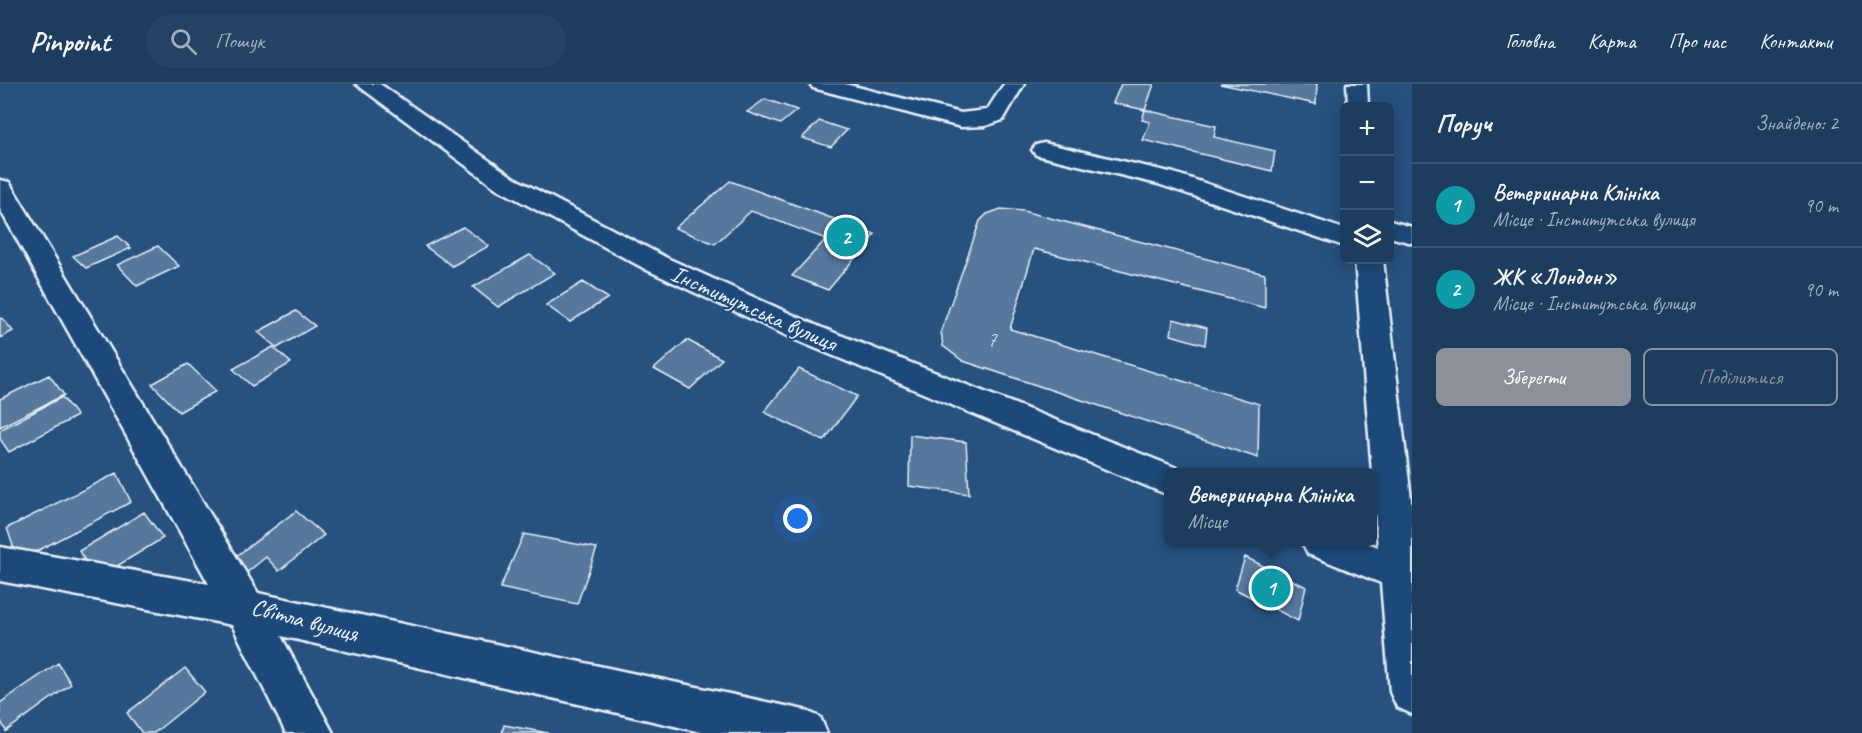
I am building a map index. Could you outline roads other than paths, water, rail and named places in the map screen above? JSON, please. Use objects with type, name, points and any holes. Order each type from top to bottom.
[{"type":"street","name":"Інститутська вулиця","points":[[366,84],[505,183],[657,264],[809,334],[1164,478]]},
{"type":"street","points":[[820,84],[968,120],[994,116],[1014,84]]},
{"type":"street","points":[[1357,84],[1358,102]]},
{"type":"street","points":[[1044,150],[1165,178],[1340,237]]},
{"type":"street","name":"Світла вулиця","points":[[0,187],[245,609],[804,733]]},
{"type":"street","points":[[1394,230],[1412,235]]},
{"type":"street","points":[[1369,264],[1406,575],[1412,692]]},
{"type":"street","points":[[1331,546],[1406,575]]},
{"type":"street","points":[[0,564],[245,609],[310,733]]},
{"type":"place","name":"ЖК «Лондон»","points":[[846,237]]},
{"type":"place","name":"Ветеринарна Клініка","points":[[1271,588]]}]
